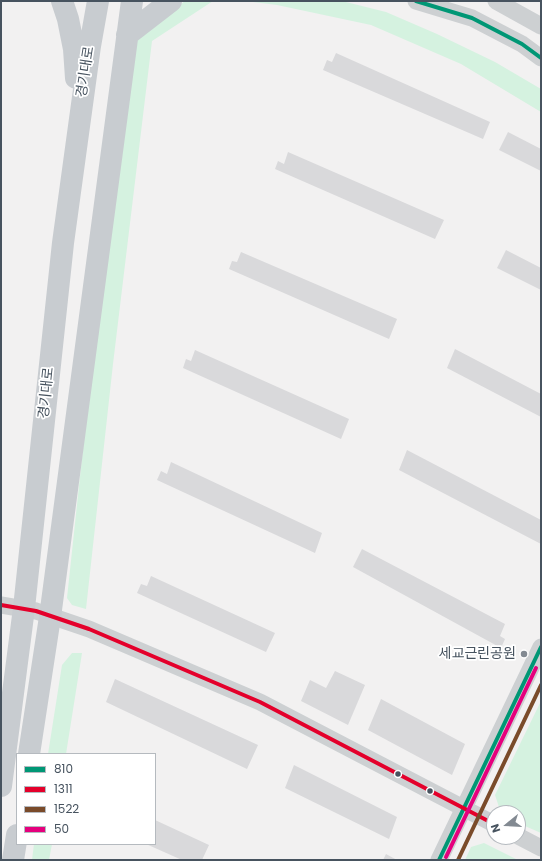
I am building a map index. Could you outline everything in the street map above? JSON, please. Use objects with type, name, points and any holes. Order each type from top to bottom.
[{"type":"main road","points":[[62,1],[68,19],[74,49],[78,124]]},
{"type":"main road","name":"경기대로","points":[[1,786],[24,608],[62,251],[78,124],[98,1]]},
{"type":"main road","points":[[30,753],[50,617],[132,1]]},
{"type":"main road","points":[[127,35],[170,1]]},
{"type":"main road","points":[[13,860],[16,842]]},
{"type":"street","points":[[416,1],[472,18],[522,44],[541,58]]},
{"type":"street","points":[[496,1],[541,26]]},
{"type":"street","points":[[1,605],[24,608],[89,629],[260,702],[486,820]]},
{"type":"street","points":[[451,860],[469,811],[541,647]]},
{"type":"street","points":[[439,860],[469,811],[541,672]]},
{"type":"street","points":[[526,840],[541,848]]},
{"type":"green space","points":[[185,1],[213,1],[152,41],[113,364],[86,609],[72,605],[67,598],[96,327],[137,37]]},
{"type":"green space","points":[[245,1],[342,1],[386,12],[437,34],[495,62],[541,89],[541,112],[461,64],[371,25],[277,5]]},
{"type":"green space","points":[[72,653],[82,653],[66,753],[48,753],[62,665]]},
{"type":"green space","points":[[541,701],[541,833],[526,826],[526,805],[498,805],[495,795]]},
{"type":"green space","points":[[484,843],[518,860],[465,860],[471,847]]},
{"type":"green space","points":[[34,845],[52,845],[49,860],[32,860]]},
{"type":"building","points":[[336,53],[490,122],[483,139],[323,70],[327,60],[332,62]]},
{"type":"building","points":[[508,132],[541,149],[541,171],[499,150]]},
{"type":"building","points":[[288,152],[444,220],[435,239],[275,169],[278,161],[284,164]]},
{"type":"building","points":[[506,250],[541,268],[541,290],[497,268]]},
{"type":"building","points":[[241,252],[397,319],[389,339],[229,269],[232,261],[237,262]]},
{"type":"building","points":[[455,349],[541,394],[541,417],[447,368]]},
{"type":"building","points":[[195,350],[349,419],[341,439],[183,368],[186,359],[191,361]]},
{"type":"building","points":[[407,450],[541,520],[541,544],[399,470]]},
{"type":"building","points":[[171,462],[322,533],[315,553],[157,480],[161,471],[167,474]]},
{"type":"building","points":[[362,549],[505,624],[500,636],[505,639],[501,648],[353,567]]},
{"type":"building","points":[[151,576],[275,633],[266,652],[137,593],[141,584],[147,586]]},
{"type":"building","points":[[335,671],[365,685],[348,725],[301,701],[310,680],[326,688]]},
{"type":"building","points":[[115,679],[258,745],[247,769],[106,702]]},
{"type":"building","points":[[381,699],[465,744],[452,775],[368,730]]},
{"type":"building","points":[[294,765],[397,817],[389,839],[285,788]]},
{"type":"building","points":[[156,820],[209,845],[202,860],[182,860],[148,845],[156,845]]},
{"type":"building","points":[[386,854],[397,860],[383,860]]},
{"type":"transit line","name":"810","points":[[416,1],[472,18],[522,44],[541,58]]},
{"type":"transit line","name":"1311","points":[[1,605],[36,611],[89,629],[260,702],[486,820]]},
{"type":"transit line","name":"810","points":[[439,860],[541,647]]},
{"type":"transit line","name":"50","points":[[446,857],[536,668]]},
{"type":"transit line","name":"1522","points":[[458,860],[541,685]]},
{"type":"place","name":"세교근린공원","points":[[524,654]]}]
